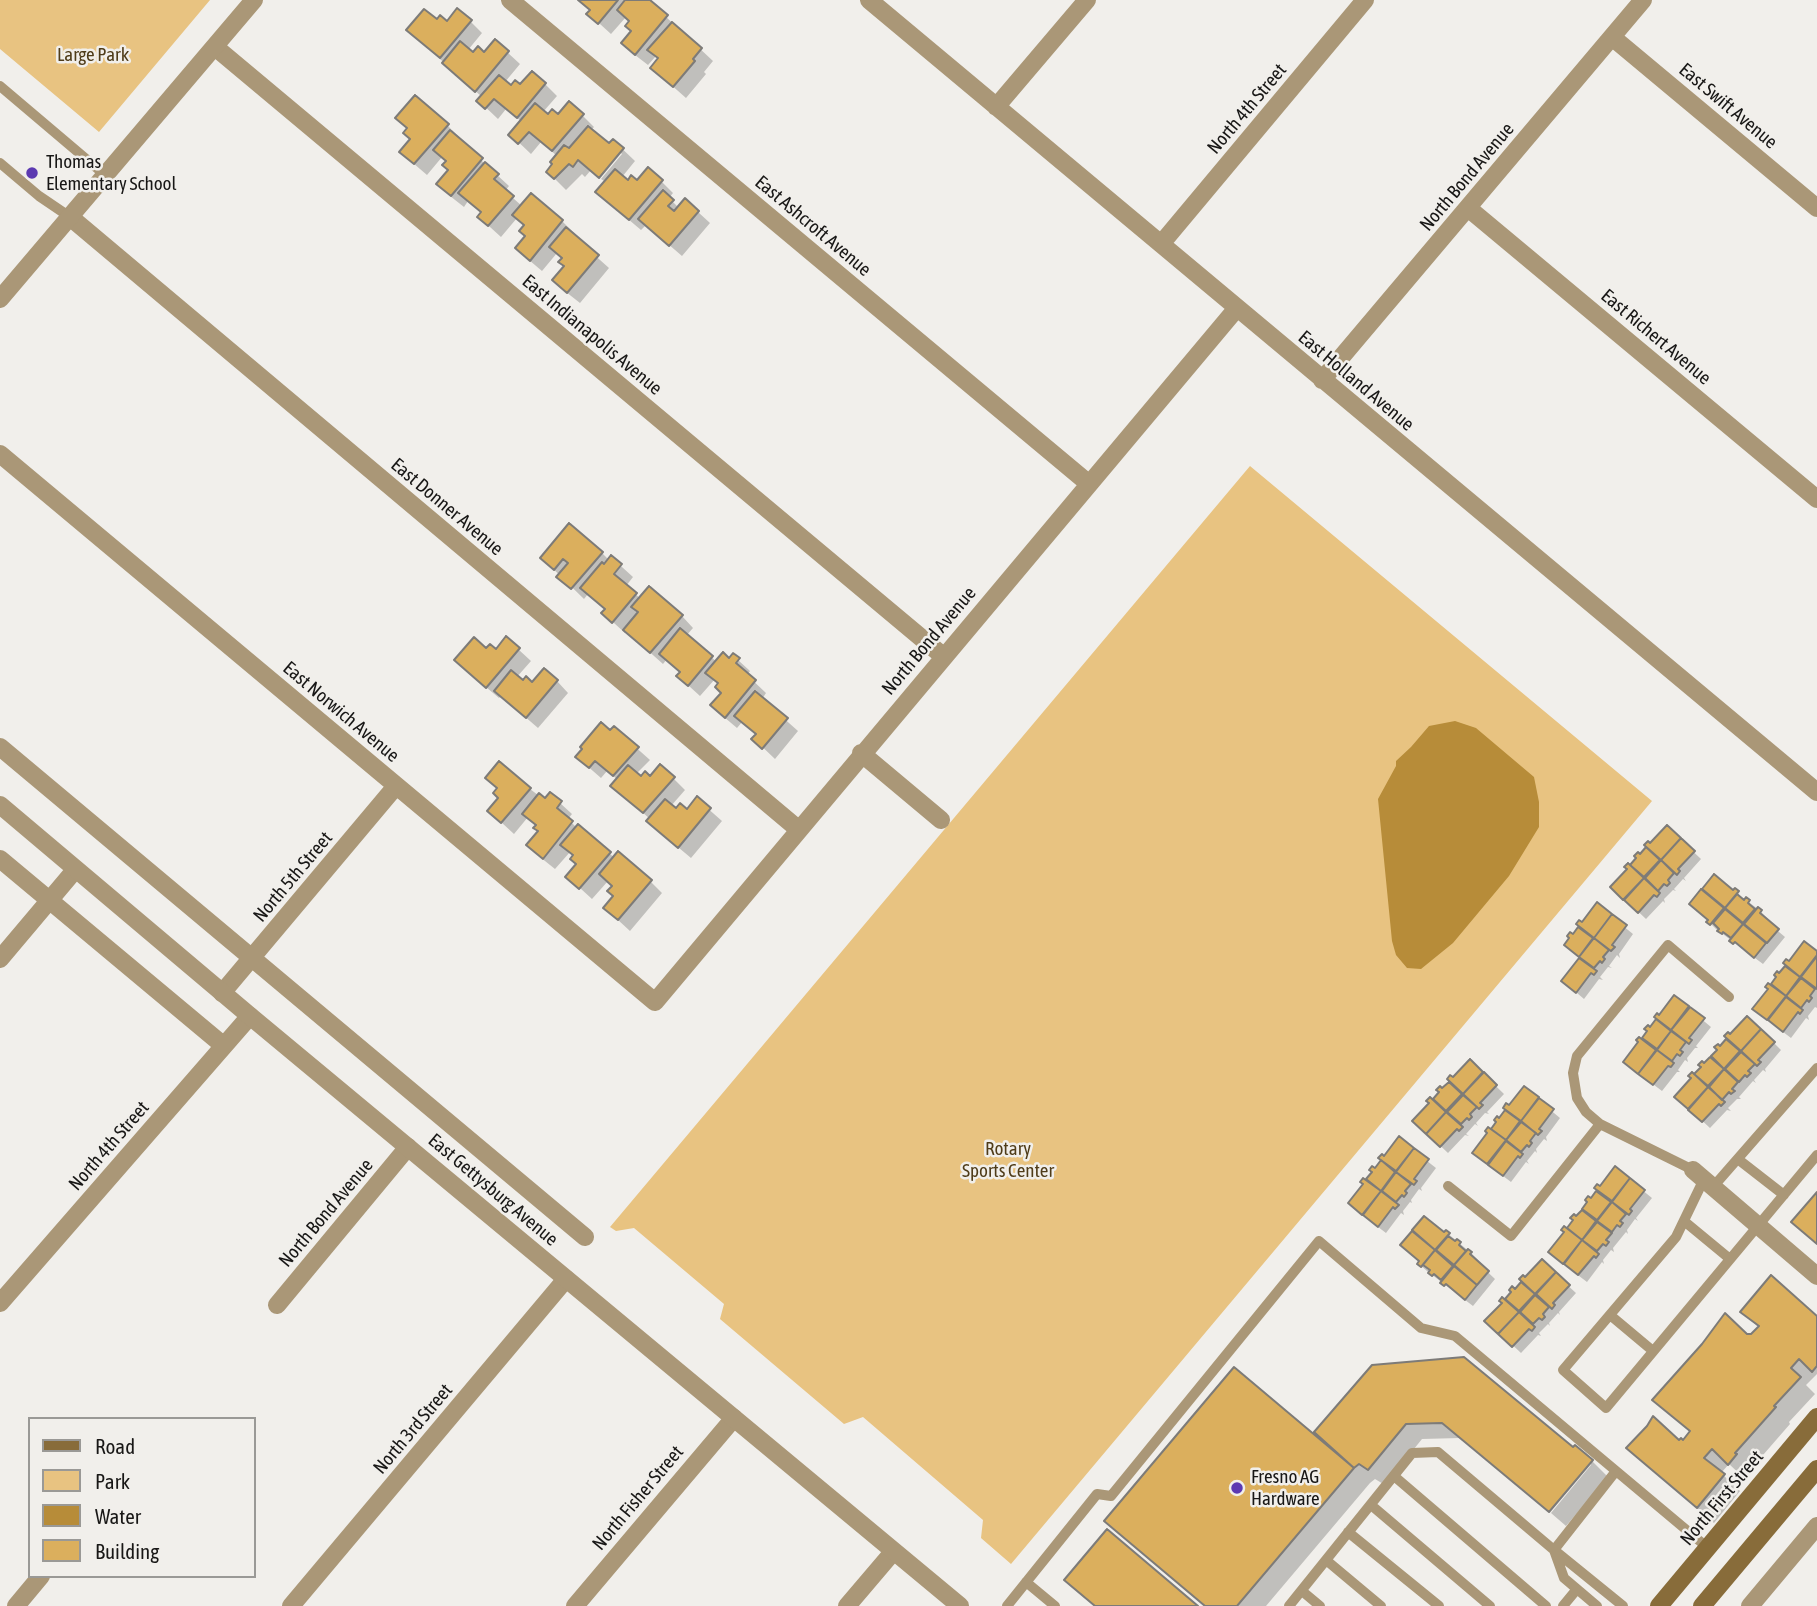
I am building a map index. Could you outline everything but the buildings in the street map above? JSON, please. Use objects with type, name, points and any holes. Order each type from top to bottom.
[{"type":"main road","name":"North First Street","points":[[1660,1606],[1817,1417]]},
{"type":"main road","points":[[1702,1606],[1817,1469]]},
{"type":"street","points":[[0,299],[254,0]]},
{"type":"street","name":"East Ashcroft Avenue","points":[[510,0],[1088,483]]},
{"type":"street","name":"East Holland Avenue","points":[[869,0],[1817,792]]},
{"type":"street","points":[[996,107],[1087,0]]},
{"type":"street","name":"North 4th Street","points":[[1161,244],[1365,0]]},
{"type":"street","name":"North Bond Avenue","points":[[1322,380],[1643,0]]},
{"type":"street","name":"East Swift Avenue","points":[[1612,37],[1817,208]]},
{"type":"street","name":"East Indianapolis Avenue","points":[[215,47],[943,656]]},
{"type":"street","name":"East Richert Avenue","points":[[1468,208],[1817,499]]},
{"type":"street","name":"East Donner Avenue","points":[[69,217],[798,829]]},
{"type":"street","name":"North Bond Avenue","points":[[655,1002],[1237,308]]},
{"type":"street","name":"East Norwich Avenue","points":[[0,454],[655,1002]]},
{"type":"street","name":"East Gettysburg Avenue","points":[[0,747],[585,1237]]},
{"type":"street","points":[[861,754],[941,820]]},
{"type":"street","name":"North 5th Street","points":[[222,993],[396,786]]},
{"type":"street","name":"East Gettysburg Avenue","points":[[0,805],[222,993],[960,1606]]},
{"type":"street","points":[[0,859],[224,1046]]},
{"type":"street","points":[[0,959],[75,870]]},
{"type":"street","name":"North 4th Street","points":[[0,1303],[250,1016]]},
{"type":"street","name":"North Bond Avenue","points":[[277,1306],[408,1146]]},
{"type":"street","points":[[1703,1179],[1817,1276]]},
{"type":"street","name":"North 3rd Street","points":[[291,1606],[566,1279]]},
{"type":"street","name":"North Fisher Street","points":[[575,1606],[734,1418]]},
{"type":"street","points":[[1758,1603],[1817,1526]]},
{"type":"street","points":[[847,1606],[893,1552]]},
{"type":"street","points":[[16,1606],[39,1578]]},
{"type":"lane","points":[[0,86],[105,175]]},
{"type":"lane","points":[[0,163],[69,217]]},
{"type":"lane","points":[[1703,1179],[1600,1124],[1586,1112],[1577,1098],[1573,1073],[1577,1056],[1668,945],[1729,997]]},
{"type":"lane","points":[[1817,1068],[1739,1160],[1703,1179],[1676,1237],[1563,1370],[1606,1408],[1817,1155]]},
{"type":"lane","points":[[1448,1186],[1511,1236],[1600,1124]]},
{"type":"lane","points":[[1739,1160],[1784,1195]]},
{"type":"lane","points":[[1684,1221],[1730,1259]]},
{"type":"lane","points":[[1007,1606],[1097,1494],[1111,1496],[1319,1241],[1421,1328],[1455,1336],[1708,1548]]},
{"type":"lane","points":[[1610,1315],[1653,1351]]},
{"type":"lane","points":[[1289,1606],[1412,1453],[1438,1452],[1623,1606]]},
{"type":"lane","points":[[1554,1549],[1616,1471]]},
{"type":"lane","points":[[1394,1476],[1546,1606]]},
{"type":"lane","points":[[1371,1505],[1490,1606]]},
{"type":"lane","points":[[1349,1532],[1439,1606]]},
{"type":"lane","points":[[1554,1549],[1563,1578],[1597,1606]]},
{"type":"lane","points":[[1326,1560],[1381,1606]]},
{"type":"lane","points":[[1026,1582],[1055,1606]]},
{"type":"lane","points":[[1563,1606],[1577,1589]]},
{"type":"lane","points":[[1302,1591],[1320,1606]]},
{"type":"green space","name":"Large Park","points":[[0,0],[210,0],[99,132],[0,49]]},
{"type":"green space","name":"Rotary Sports Center","points":[[1250,466],[1652,801],[1011,1564],[981,1538],[983,1520],[863,1417],[844,1424],[720,1319],[724,1304],[634,1228],[616,1231],[610,1227]]},
{"type":"water","points":[[1455,721],[1476,728],[1534,777],[1539,802],[1539,827],[1509,876],[1453,943],[1421,969],[1407,968],[1396,955],[1392,941],[1378,799],[1396,766],[1396,761],[1429,726]]},
{"type":"place","name":"Thomas Elementary School","points":[[32,173]]},
{"type":"place","name":"Fresno AG Hardware","points":[[1237,1488]]}]
